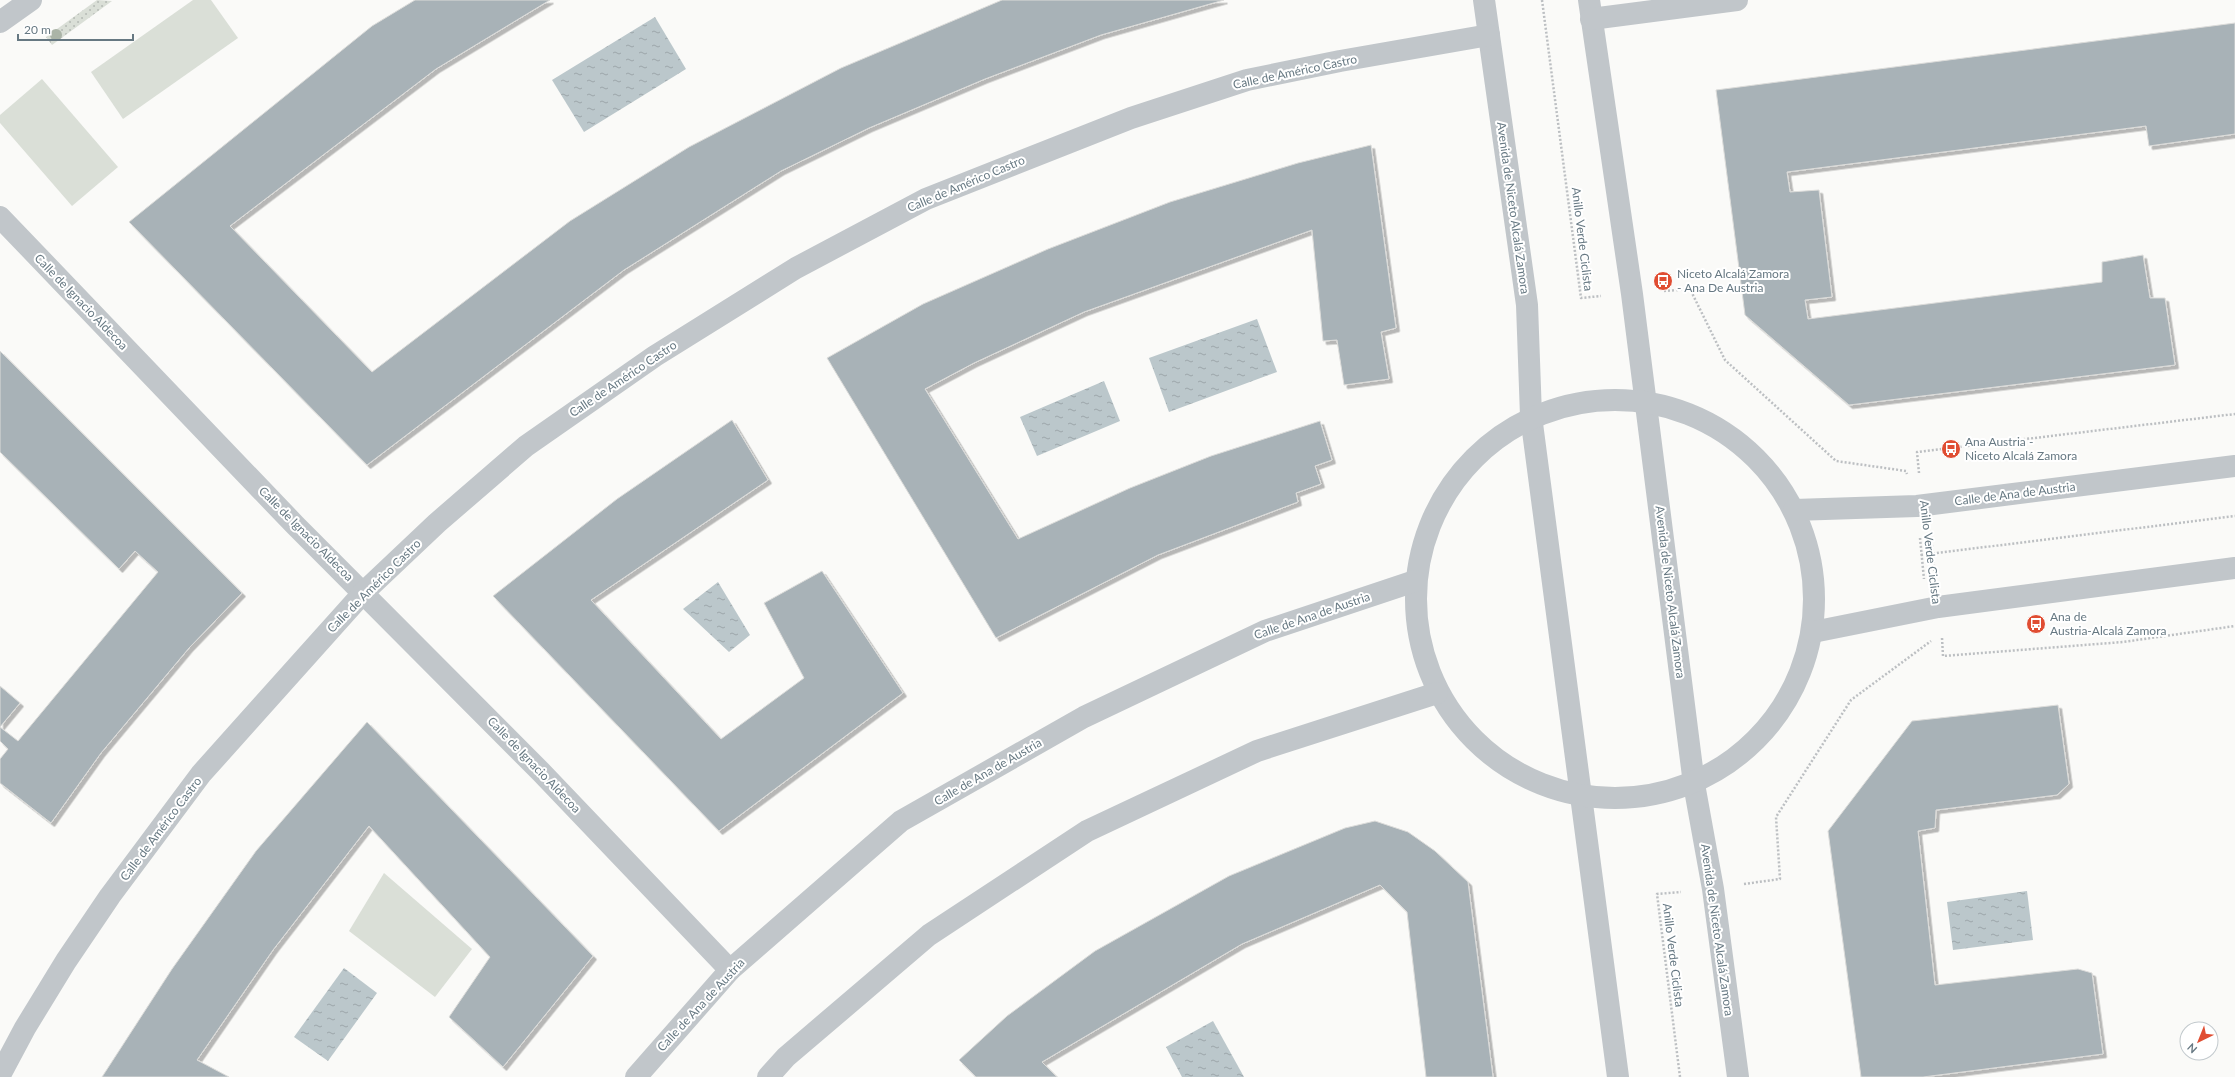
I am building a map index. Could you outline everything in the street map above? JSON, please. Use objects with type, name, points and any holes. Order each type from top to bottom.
[{"type":"street","points":[[0,22],[31,0]]},
{"type":"street","name":"Avenida de Niceto Alcalá Zamora","points":[[1484,0],[1527,305],[1531,416],[1618,1077]]},
{"type":"street","points":[[1590,9],[1738,0]]},
{"type":"street","name":"Avenida de Niceto Alcalá Zamora","points":[[1590,9],[1632,294],[1694,784],[1713,889],[1738,1077]]},
{"type":"street","name":"Calle de Américo Castro","points":[[0,1075],[25,1028],[66,961],[110,896],[197,781],[364,592],[437,523],[526,446],[655,356],[789,272],[926,199],[1131,118],[1247,80],[1340,61],[1489,35]]},
{"type":"street","name":"Calle de Ignacio Aldecoa","points":[[0,218],[289,519],[364,592],[535,766],[730,970]]},
{"type":"street","points":[[1587,400],[1645,401],[1705,421],[1757,458],[1794,510],[1813,569],[1813,632],[1799,680],[1773,723],[1738,758],[1694,784],[1639,799],[1582,797],[1523,778],[1473,741],[1437,693],[1418,638],[1415,581],[1426,529],[1451,483],[1487,444],[1531,416],[1587,400]]},
{"type":"street","name":"Calle de Ana de Austria","points":[[1794,510],[1917,506],[2235,466]]},
{"type":"street","points":[[1813,632],[1928,608],[2235,568]]},
{"type":"street","name":"Calle de Ana de Austria","points":[[636,1077],[730,970],[908,817],[1084,717],[1265,631],[1415,581]]},
{"type":"street","points":[[768,1077],[786,1057],[929,935],[1087,832],[1257,751],[1437,693]]},
{"type":"path","name":"Anillo Verde Ciclista","points":[[1542,0],[1580,298],[1690,289],[1725,360],[1836,461],[1906,471],[1917,506],[1931,642],[1851,700],[1776,817],[1780,879],[1713,889],[1657,894],[1680,1077]]},
{"type":"path","points":[[1920,477],[1917,452],[2235,414]]},
{"type":"path","points":[[1921,555],[2235,516]]},
{"type":"path","points":[[1930,534],[1936,584]]},
{"type":"path","points":[[1942,638],[1943,656],[2123,642],[2235,626]]},
{"type":"shaded area","points":[[97,0],[112,1],[52,45],[46,37]]},
{"type":"shaded area","points":[[193,0],[211,0],[238,38],[123,119],[91,72]]},
{"type":"shaded area","points":[[42,79],[118,167],[72,206],[0,123],[0,115]]},
{"type":"shaded area","points":[[384,873],[472,949],[435,997],[349,931]]},
{"type":"water","points":[[655,17],[686,69],[584,132],[552,80]]},
{"type":"water","points":[[1257,319],[1277,372],[1169,412],[1149,358]]},
{"type":"water","points":[[1104,381],[1120,421],[1037,456],[1020,417]]},
{"type":"water","points":[[718,582],[750,635],[729,652],[683,609]]},
{"type":"water","points":[[2027,891],[2033,940],[1953,950],[1947,902]]},
{"type":"water","points":[[344,968],[377,993],[328,1061],[294,1037]]},
{"type":"water","points":[[1213,1021],[1244,1077],[1182,1077],[1166,1047]]},
{"type":"building","points":[[415,0],[550,0],[436,69],[230,226],[372,372],[570,221],[689,147],[841,68],[1002,0],[1224,0],[1101,35],[985,79],[869,128],[781,171],[624,270],[367,465],[129,222],[372,26]]},
{"type":"building","points":[[2235,23],[2235,134],[2149,146],[2146,126],[1787,172],[1790,192],[1819,190],[1832,297],[1805,300],[1808,319],[2102,282],[2102,262],[2143,255],[2150,298],[2165,298],[2175,365],[1849,405],[1745,315],[1716,90]]},
{"type":"building","points":[[1371,145],[1396,328],[1381,332],[1389,379],[1344,385],[1337,340],[1323,341],[1312,230],[1084,312],[974,363],[925,389],[1018,539],[1130,488],[1211,456],[1320,421],[1332,460],[1315,466],[1321,484],[1296,493],[1298,502],[1158,555],[996,638],[827,358],[923,304],[1048,249],[1170,202],[1298,163]]},
{"type":"building","points":[[0,351],[242,593],[189,648],[101,753],[51,823],[0,783],[0,759],[8,749],[0,741],[0,727],[18,741],[158,572],[135,551],[119,569],[0,452]]},
{"type":"building","points":[[732,420],[768,480],[591,600],[721,739],[804,678],[764,603],[822,571],[903,693],[719,831],[493,596],[617,499]]},
{"type":"building","points":[[0,686],[20,703],[0,727]]},
{"type":"building","points":[[2058,705],[2069,784],[2057,795],[1936,810],[1935,828],[1918,831],[1935,985],[2078,969],[2092,973],[2103,1054],[1923,1077],[1861,1077],[1828,831],[1912,721]]},
{"type":"building","points":[[367,722],[593,956],[503,1067],[449,1017],[490,957],[369,826],[273,950],[197,1060],[229,1077],[102,1077],[172,969],[256,851]]},
{"type":"building","points":[[1375,821],[1408,832],[1435,851],[1468,882],[1493,1077],[1426,1077],[1407,912],[1380,885],[1242,944],[1042,1062],[1057,1077],[976,1077],[959,1060],[1007,1016],[1095,951],[1229,876],[1345,828]]},
{"type":"place","name":"Niceto Alcalá Zamora - Ana De Austria","points":[[1663,281]]},
{"type":"place","name":"Ana Austria - Niceto Alcalá Zamora","points":[[1951,449]]},
{"type":"place","name":"Ana de Austria-Alcalá Zamora","points":[[2036,624]]}]
